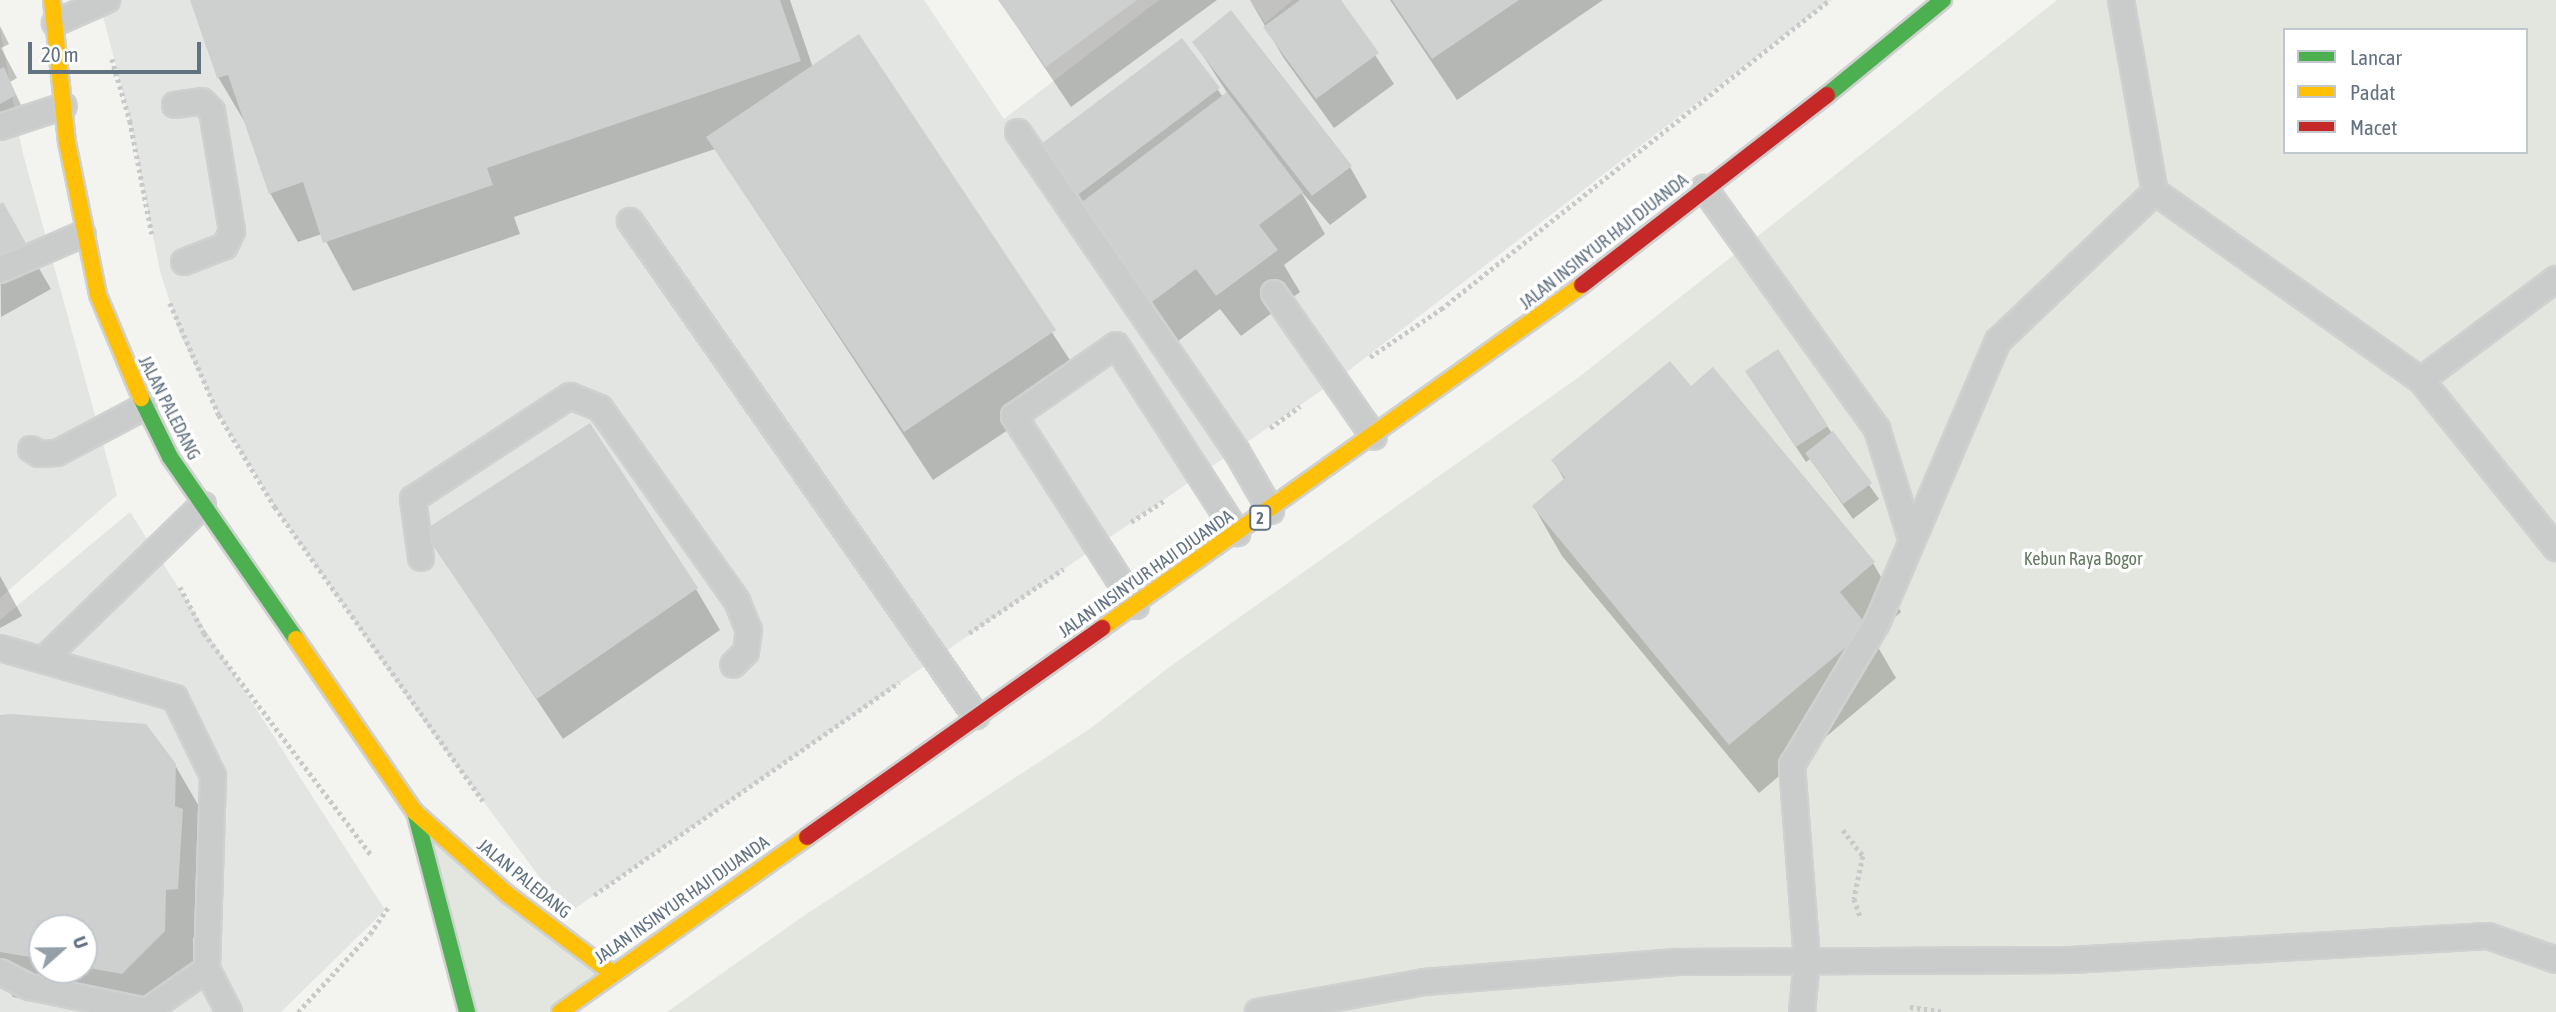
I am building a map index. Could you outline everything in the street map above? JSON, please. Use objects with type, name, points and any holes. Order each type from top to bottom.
[{"type":"main road","name":"JALAN INSINYUR HAJI DJUANDA","points":[[560,1012],[976,716],[1271,511],[1534,322],[1704,188],[1788,127],[1943,0]]},
{"type":"main road","name":"JALAN PALEDANG","points":[[53,11],[83,234],[99,296],[144,407],[170,457],[415,811],[507,894],[612,973]]},
{"type":"main road","name":"JALAN PALEDANG","points":[[415,811],[467,1012]]},
{"type":"lane","points":[[2120,0],[2155,192],[2421,380],[2556,548]]},
{"type":"lane","points":[[53,11],[103,2]]},
{"type":"lane","points":[[175,106],[202,101],[212,111],[232,231],[225,246],[184,261]]},
{"type":"lane","points":[[0,127],[64,106]]},
{"type":"lane","points":[[1018,132],[1237,452],[1271,511]]},
{"type":"lane","points":[[1704,188],[1877,429],[1911,538]]},
{"type":"lane","points":[[1802,1012],[1807,960],[1792,765],[1873,630],[1998,341],[2155,192]]},
{"type":"lane","points":[[630,221],[976,716]]},
{"type":"lane","points":[[0,270],[83,234]]},
{"type":"lane","points":[[2421,380],[2556,279]]},
{"type":"lane","points":[[1274,293],[1374,437]]},
{"type":"lane","points":[[1136,606],[1014,416],[1115,345],[1237,533]]},
{"type":"lane","points":[[421,558],[414,499],[473,456],[570,396],[600,408],[737,601],[749,630],[746,652],[733,665]]},
{"type":"lane","points":[[31,449],[39,454],[57,453],[144,407]]},
{"type":"lane","points":[[45,658],[202,505]]},
{"type":"lane","points":[[0,648],[45,658],[175,698],[213,776],[206,969],[229,1012]]},
{"type":"lane","points":[[1258,1012],[1424,982],[1677,962],[2110,958],[2488,936],[2556,960]]},
{"type":"lane","points":[[0,972],[30,987],[147,1011],[206,969]]},
{"type":"path","points":[[1629,157],[1829,0]]},
{"type":"path","points":[[103,2],[154,244]]},
{"type":"path","points":[[168,296],[180,334],[219,415],[275,507],[487,806]]},
{"type":"path","points":[[589,898],[796,755]]},
{"type":"path","points":[[1839,826],[1863,856],[1854,899],[1892,1005],[1944,1012]]},
{"type":"shaded area","points":[[99,0],[924,0],[1004,119],[1159,0],[1250,0],[1265,23],[1293,0],[1830,0],[1335,381],[567,914],[423,720],[275,507],[219,415],[180,334],[160,271],[130,121]]},
{"type":"shaded area","points":[[0,29],[22,150],[117,495],[0,598]]},
{"type":"shaded area","points":[[130,512],[385,910],[281,1012],[0,1012],[0,620]]},
{"type":"green space","name":"Kebun Raya Bogor","points":[[2057,0],[2556,0],[2556,1012],[667,1012],[805,915],[1091,728],[1168,668],[1579,377]]},
{"type":"green space","points":[[415,812],[612,973],[560,1012],[466,1012]]},
{"type":"building","points":[[190,0],[780,0],[801,61],[487,168],[493,185],[323,243],[303,182],[269,194],[228,75],[217,78]]},
{"type":"building","points":[[998,0],[1137,0],[1046,67]]},
{"type":"building","points":[[1300,0],[1341,0],[1379,53],[1316,99],[1263,27]]},
{"type":"building","points":[[1392,0],[1519,0],[1432,59]]},
{"type":"building","points":[[1231,10],[1352,166],[1312,196],[1192,42]]},
{"type":"building","points":[[859,34],[1056,330],[904,432],[706,137]]},
{"type":"building","points":[[1182,38],[1220,88],[1071,200],[1033,150]]},
{"type":"building","points":[[4,67],[16,95],[0,104],[0,69]]},
{"type":"building","points":[[1227,92],[1303,192],[1259,225],[1278,250],[1216,296],[1196,269],[1152,302],[1078,205]]},
{"type":"building","points":[[3,202],[28,247],[0,263],[0,204]]},
{"type":"building","points":[[1778,349],[1828,426],[1796,447],[1745,371]]},
{"type":"building","points":[[1670,361],[1691,386],[1713,367],[1875,562],[1840,592],[1869,628],[1729,745],[1532,506],[1565,478],[1551,460]]},
{"type":"building","points":[[590,423],[698,588],[537,699],[423,531]]},
{"type":"building","points":[[1833,431],[1872,483],[1843,504],[1805,453]]},
{"type":"building","points":[[0,715],[146,724],[176,764],[175,806],[183,809],[178,889],[166,890],[165,931],[122,974],[98,970],[98,914],[28,914],[28,957],[0,952]]},
{"type":"traffic: fast","points":[[1827,95],[1943,0]]},
{"type":"traffic: fast","points":[[141,398],[170,457],[296,639]]},
{"type":"traffic: fast","points":[[415,812],[467,1012]]},
{"type":"traffic: slow","points":[[52,0],[67,142],[98,295],[141,398]]},
{"type":"traffic: slow","points":[[1102,628],[1582,285]]},
{"type":"traffic: slow","points":[[296,639],[415,812],[507,894],[612,973]]},
{"type":"traffic: slow","points":[[560,1012],[807,837]]},
{"type":"traffic: jam","points":[[1582,285],[1827,95]]},
{"type":"traffic: jam","points":[[807,837],[1102,628]]}]
